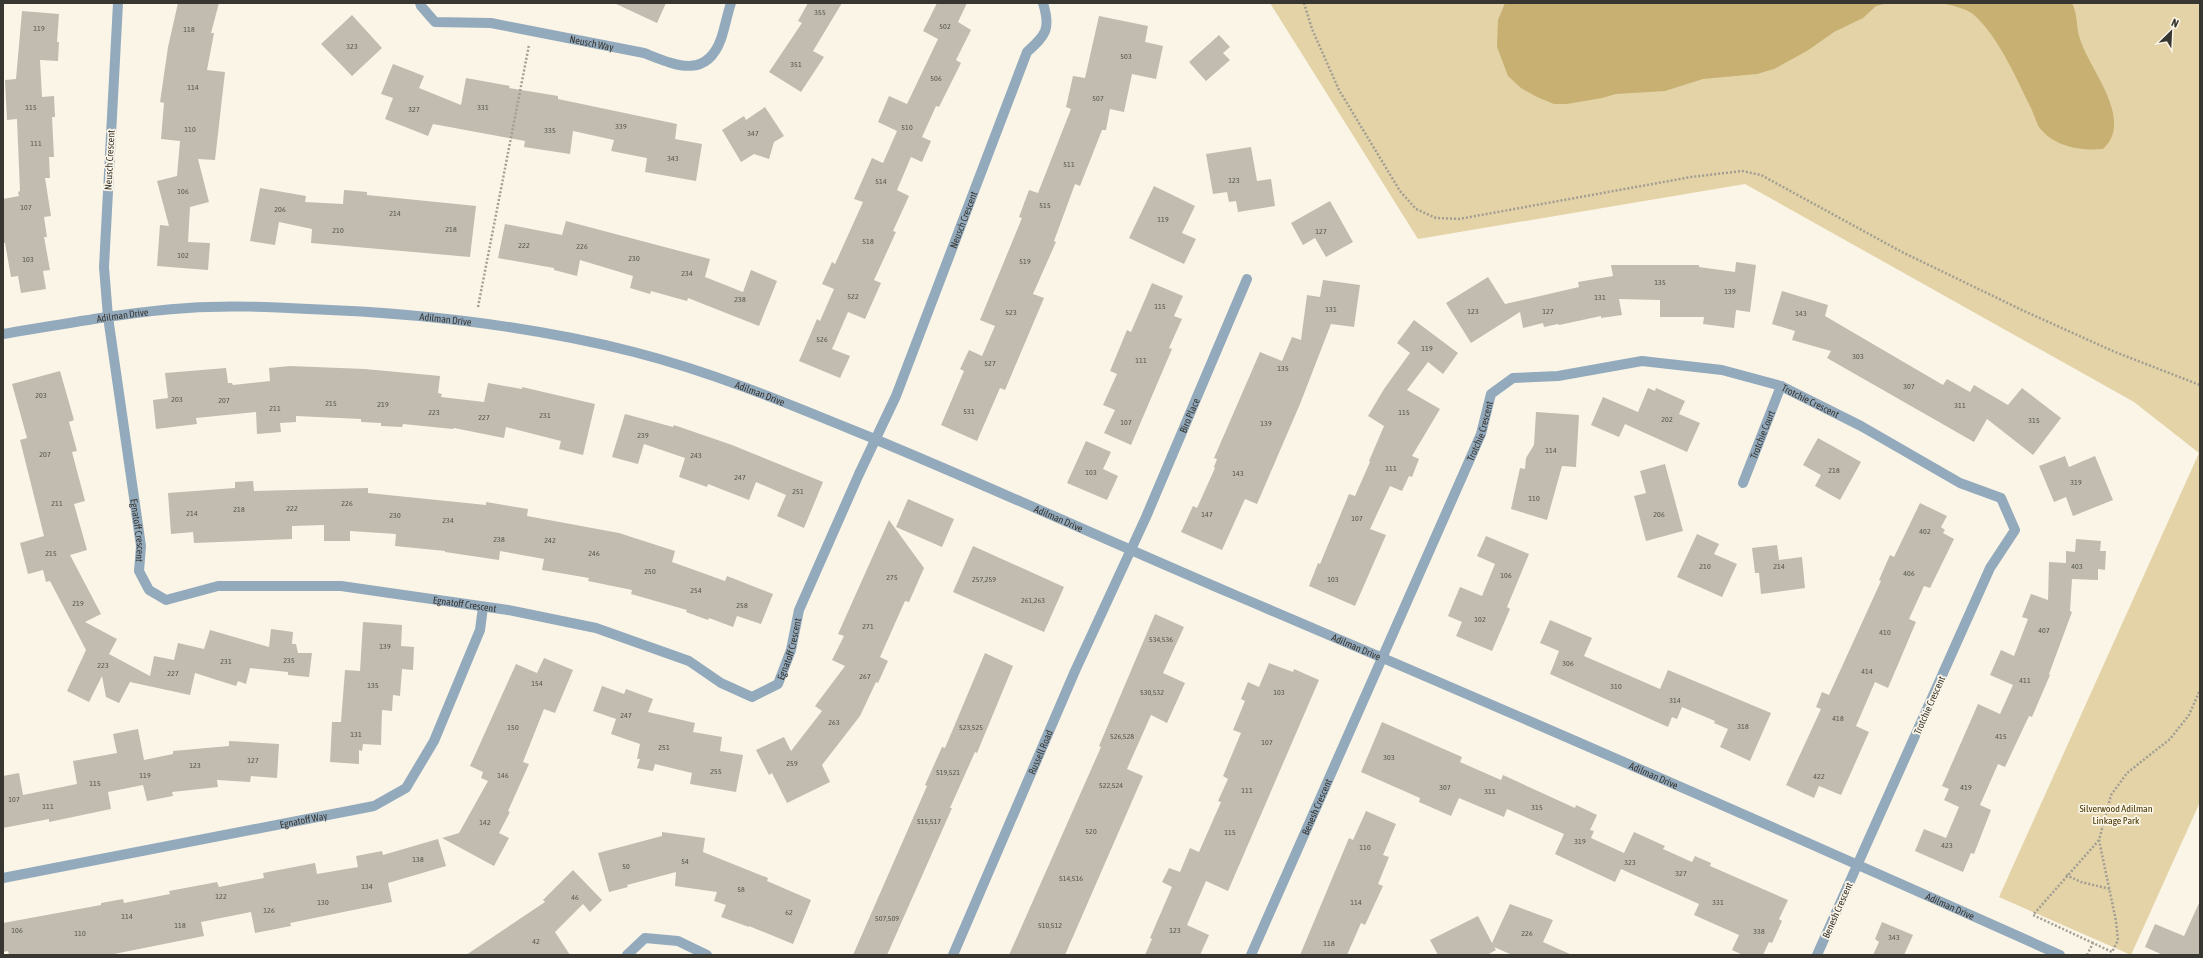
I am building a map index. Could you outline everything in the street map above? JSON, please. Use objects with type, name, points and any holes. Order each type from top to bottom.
[{"type":"street","name":"Neusch Crescent","points":[[108,317],[104,267],[118,3]]},
{"type":"street","name":"Neusch Way","points":[[420,3],[420,6],[435,22],[491,23],[644,53],[667,62],[692,67],[711,58],[721,39],[731,3]]},
{"type":"street","name":"Neusch Crescent","points":[[875,439],[896,396],[1027,52],[1043,38],[1048,18],[1043,3]]},
{"type":"street","name":"Biro Place","points":[[1131,551],[1247,279]]},
{"type":"street","name":"Adilman Drive","points":[[3,334],[108,317],[188,308],[272,307],[409,314],[530,330],[634,352],[682,366],[730,382],[875,439],[1131,551],[1381,657],[1858,865],[2060,955]]},
{"type":"street","name":"Egnatoff Crescent","points":[[108,317],[141,546],[139,571],[149,590],[166,600],[218,586],[341,586],[483,607],[596,628],[689,661],[721,683],[752,697],[778,684],[791,650],[799,610],[875,439]]},
{"type":"street","name":"Trotchie Crescent","points":[[1381,657],[1480,434],[1491,394],[1513,378],[1558,376],[1642,361],[1722,370],[1781,386],[1861,426],[1960,483],[2001,498],[2015,530],[1990,568],[1858,865]]},
{"type":"street","name":"Trotchie Court","points":[[1743,483],[1781,386]]},
{"type":"street","name":"Russell Road","points":[[952,955],[1075,671],[1131,551]]},
{"type":"street","name":"Egnatoff Way","points":[[3,878],[374,806],[406,788],[434,741],[480,630],[483,607]]},
{"type":"street","name":"Benesh Crescent","points":[[1251,955],[1381,657]]},
{"type":"street","name":"Benesh Crescent","points":[[1817,955],[1858,865]]},
{"type":"street","points":[[627,955],[645,938],[678,941],[707,955]]},
{"type":"path","points":[[1304,3],[1312,29],[1339,90],[1382,163],[1400,191],[1416,209],[1436,218],[1459,219],[1691,177],[1742,171],[1761,175],[1902,252],[2024,312],[2115,352],[2200,385]]},
{"type":"path","points":[[480,299],[528,50]]},
{"type":"path","points":[[2099,840],[2066,875],[2033,915],[2112,952],[2118,940],[2110,889],[2099,840],[2111,795],[2127,773],[2170,738],[2189,715],[2200,690]]},
{"type":"path","points":[[2066,875],[2081,882],[2110,889]]},
{"type":"path","points":[[2087,955],[2093,943]]},
{"type":"green space","name":"Silverwood Adilman Linkage Park","points":[[1270,3],[2200,3],[2200,802],[2131,955],[1999,897],[2199,453],[2134,402],[1745,184],[1418,239]]},
{"type":"shaded area","points":[[1505,3],[1888,3],[1876,6],[1863,18],[1834,32],[1807,51],[1774,69],[1757,74],[1703,79],[1665,91],[1616,94],[1567,104],[1554,104],[1521,88],[1508,76],[1497,47],[1498,20]]},
{"type":"shaded area","points":[[1941,3],[2072,3],[2080,39],[2107,94],[2112,109],[2114,124],[2112,137],[2103,149],[2085,149],[2068,146],[2045,134],[2039,127],[2011,68],[1998,44],[1990,33],[1970,12]]},
{"type":"building","points":[[178,3],[219,3],[211,33],[214,33],[207,70],[225,72],[215,160],[198,159],[209,202],[190,207],[188,242],[210,243],[208,270],[157,266],[160,225],[169,226],[157,181],[177,176],[180,141],[161,139],[164,103],[160,102],[168,47]]},
{"type":"building","points":[[614,3],[666,3],[657,23]]},
{"type":"building","points":[[808,3],[842,3],[813,51],[824,57],[801,92],[769,72],[802,23],[798,21]]},
{"type":"building","points":[[937,3],[967,3],[958,22],[971,30],[956,60],[961,63],[939,107],[936,106],[922,137],[931,141],[922,162],[911,157],[897,190],[909,196],[893,231],[896,232],[874,280],[881,283],[865,319],[848,312],[832,349],[850,356],[840,378],[799,361],[817,319],[820,321],[834,289],[822,284],[832,262],[835,264],[863,202],[854,199],[872,158],[883,163],[897,131],[878,122],[889,96],[907,104],[938,39],[923,31]]},
{"type":"building","points":[[22,11],[59,14],[57,42],[59,42],[58,61],[40,60],[42,97],[54,96],[55,117],[52,117],[54,157],[49,157],[50,178],[45,178],[51,216],[44,217],[47,237],[44,237],[50,270],[43,271],[46,289],[21,293],[18,276],[11,277],[5,243],[3,243],[3,199],[19,196],[18,192],[20,191],[17,119],[7,120],[5,80],[16,79]]},
{"type":"building","points":[[352,15],[382,48],[352,76],[321,44]]},
{"type":"building","points":[[1099,16],[1148,26],[1145,42],[1163,46],[1156,79],[1132,74],[1124,112],[1110,109],[1106,130],[1102,130],[1080,186],[1075,184],[1054,241],[1056,242],[1033,294],[1044,298],[1005,390],[1000,388],[977,441],[941,425],[964,371],[960,369],[969,350],[982,356],[995,326],[980,320],[1022,218],[1019,217],[1029,190],[1038,193],[1071,109],[1066,107],[1073,76],[1085,78]]},
{"type":"building","points":[[1219,35],[1230,47],[1223,53],[1230,60],[1206,81],[1189,62]]},
{"type":"building","points":[[393,64],[424,76],[419,88],[461,105],[466,78],[510,86],[509,88],[558,96],[558,99],[677,124],[675,139],[702,144],[696,181],[645,172],[647,158],[611,151],[614,140],[573,131],[570,154],[524,147],[525,141],[433,124],[428,136],[385,119],[393,98],[381,94]]},
{"type":"building","points":[[765,107],[784,136],[774,142],[769,159],[754,154],[741,162],[722,130],[744,116],[746,120]]},
{"type":"building","points":[[1251,147],[1257,181],[1271,179],[1275,206],[1238,212],[1236,201],[1229,202],[1227,192],[1213,194],[1206,154]]},
{"type":"building","points":[[1154,186],[1195,206],[1182,233],[1196,239],[1184,264],[1129,238]]},
{"type":"building","points":[[260,188],[306,196],[305,202],[343,204],[344,190],[367,192],[367,195],[476,206],[470,257],[311,243],[312,229],[279,222],[275,245],[250,241]]},
{"type":"building","points":[[1330,201],[1353,242],[1326,257],[1315,238],[1303,245],[1291,223]]},
{"type":"building","points":[[566,221],[710,259],[705,277],[743,292],[751,270],[777,281],[759,326],[688,298],[687,301],[651,291],[650,294],[630,288],[633,276],[580,260],[577,276],[554,270],[554,268],[498,258],[505,224],[562,235]]},
{"type":"building","points":[[1736,262],[1756,265],[1750,312],[1736,310],[1734,328],[1703,324],[1704,317],[1660,317],[1660,300],[1619,299],[1622,315],[1601,318],[1601,316],[1544,327],[1543,323],[1523,328],[1520,312],[1471,343],[1446,303],[1488,277],[1505,304],[1579,287],[1578,282],[1613,276],[1611,265],[1699,265],[1699,267],[1735,272]]},
{"type":"building","points":[[1323,280],[1360,285],[1354,327],[1331,324],[1300,404],[1257,504],[1245,499],[1222,550],[1181,532],[1193,506],[1197,508],[1215,468],[1217,459],[1214,458],[1260,352],[1282,361],[1292,337],[1301,340],[1307,295],[1320,297]]},
{"type":"building","points":[[1152,283],[1183,296],[1174,316],[1182,319],[1169,348],[1172,349],[1131,445],[1104,433],[1115,410],[1103,405],[1117,374],[1110,371],[1127,330],[1131,332]]},
{"type":"building","points":[[1782,291],[1828,305],[1825,316],[1943,385],[1947,379],[1970,392],[1974,385],[2008,405],[2022,388],[2061,418],[2033,455],[1987,419],[1974,442],[1827,358],[1831,351],[1792,340],[1795,331],[1772,324]]},
{"type":"building","points":[[1414,320],[1458,353],[1443,374],[1428,362],[1407,390],[1440,409],[1412,456],[1419,459],[1412,477],[1409,476],[1402,491],[1390,486],[1370,529],[1386,535],[1355,606],[1309,586],[1318,563],[1320,564],[1349,494],[1355,496],[1370,462],[1369,461],[1384,426],[1368,416],[1384,389],[1410,353],[1397,343]]},
{"type":"building","points":[[290,366],[365,369],[440,376],[438,393],[442,394],[441,397],[484,402],[488,383],[522,389],[522,387],[595,404],[583,455],[559,449],[561,441],[506,427],[504,438],[454,428],[403,424],[402,427],[381,426],[381,423],[361,422],[361,419],[296,416],[296,422],[280,423],[281,432],[257,434],[256,412],[196,418],[197,424],[156,429],[153,400],[168,398],[165,373],[226,368],[228,383],[232,383],[233,385],[270,381],[269,368]]},
{"type":"building","points":[[60,371],[74,420],[69,422],[77,451],[72,452],[85,501],[74,504],[87,550],[70,555],[101,614],[85,622],[117,639],[109,654],[150,676],[154,656],[174,660],[178,643],[204,649],[210,630],[269,647],[271,629],[293,632],[292,644],[296,644],[298,653],[312,653],[309,677],[288,675],[288,672],[250,668],[246,684],[238,681],[236,686],[195,673],[190,695],[130,682],[119,703],[106,697],[102,676],[89,702],[67,691],[86,650],[50,581],[46,582],[43,570],[28,574],[20,543],[44,536],[20,440],[27,438],[12,384]]},
{"type":"building","points":[[1648,388],[1655,391],[1656,388],[1685,401],[1679,414],[1700,423],[1687,452],[1625,424],[1619,437],[1591,425],[1603,397],[1638,412]]},
{"type":"building","points":[[1536,412],[1579,415],[1576,467],[1562,466],[1547,520],[1511,509],[1520,468],[1525,469],[1526,458],[1534,445]]},
{"type":"building","points":[[625,414],[673,427],[674,425],[732,445],[823,482],[804,528],[777,516],[786,495],[756,482],[749,500],[708,484],[707,487],[679,477],[685,458],[644,444],[638,464],[612,457]]},
{"type":"building","points":[[1818,438],[1861,462],[1840,500],[1815,486],[1821,475],[1803,465]]},
{"type":"building","points":[[1086,441],[1111,452],[1103,469],[1118,476],[1107,500],[1067,483]]},
{"type":"building","points":[[2065,456],[2069,467],[2095,456],[2113,500],[2073,516],[2066,497],[2054,502],[2039,466]]},
{"type":"building","points":[[1665,464],[1683,531],[1646,541],[1634,496],[1646,493],[1640,471]]},
{"type":"building","points":[[253,481],[254,491],[368,488],[368,493],[486,505],[486,502],[528,509],[527,516],[619,533],[675,551],[672,562],[725,581],[727,576],[773,594],[761,624],[737,616],[733,627],[709,618],[708,620],[686,612],[687,610],[631,594],[632,590],[588,581],[589,578],[542,570],[544,559],[500,551],[499,560],[445,551],[395,546],[396,534],[350,531],[350,541],[324,541],[324,525],[292,526],[292,539],[194,543],[193,532],[171,534],[168,493],[235,488],[235,482]]},
{"type":"building","points":[[908,499],[954,519],[942,547],[896,527]]},
{"type":"building","points":[[1920,503],[1947,516],[1941,527],[1945,530],[1943,533],[1954,539],[1930,588],[1924,586],[1909,619],[1916,622],[1888,688],[1875,682],[1856,726],[1869,732],[1841,795],[1819,786],[1814,798],[1786,785],[1821,709],[1816,707],[1822,692],[1829,695],[1881,581],[1879,580],[1890,555],[1894,557]]},
{"type":"building","points":[[889,520],[924,568],[909,602],[905,601],[880,657],[888,661],[878,683],[876,682],[860,716],[822,765],[830,782],[787,803],[772,773],[769,775],[756,750],[784,737],[791,751],[822,711],[815,706],[845,666],[832,660],[844,636],[838,634]]},
{"type":"building","points":[[1697,534],[1719,544],[1714,554],[1737,564],[1722,597],[1677,577]]},
{"type":"building","points":[[1486,536],[1529,554],[1507,607],[1510,609],[1492,651],[1456,636],[1462,622],[1448,616],[1460,587],[1482,596],[1495,564],[1477,556]]},
{"type":"building","points":[[2076,539],[2101,541],[2100,551],[2106,551],[2105,570],[2098,569],[2098,580],[2072,579],[2070,611],[2072,612],[2049,674],[2050,675],[2032,717],[2029,716],[2005,767],[1998,764],[1980,805],[1991,810],[1974,854],[1971,853],[1963,872],[1915,851],[1924,829],[1946,838],[1959,807],[1944,800],[1949,789],[1942,786],[1978,704],[2000,714],[2013,685],[1990,675],[2001,650],[2014,656],[2028,619],[2022,617],[2031,594],[2048,600],[2049,562],[2066,563],[2066,551],[2075,552]]},
{"type":"building","points":[[1777,545],[1779,560],[1802,557],[1805,588],[1761,594],[1759,573],[1755,573],[1752,548]]},
{"type":"building","points":[[973,546],[1064,587],[1044,632],[953,592]]},
{"type":"building","points":[[1155,614],[1184,627],[1163,673],[1185,683],[1167,723],[1151,715],[1127,769],[1143,776],[1065,955],[1009,955],[1101,747],[1099,746]]},
{"type":"building","points":[[1550,620],[1592,638],[1584,656],[1660,689],[1668,670],[1771,713],[1750,761],[1720,747],[1728,729],[1714,723],[1715,721],[1682,707],[1677,719],[1672,717],[1668,727],[1550,674],[1559,651],[1540,643]]},
{"type":"building","points":[[363,622],[402,625],[401,646],[414,647],[413,670],[402,669],[400,696],[393,695],[392,711],[382,710],[381,745],[363,744],[362,751],[359,750],[359,764],[330,762],[332,722],[341,722],[345,670],[360,671]]},
{"type":"building","points":[[985,653],[1013,666],[977,753],[975,752],[950,808],[952,808],[887,955],[853,955],[927,786],[925,785],[942,747],[945,748]]},
{"type":"building","points":[[544,658],[573,670],[555,713],[544,709],[523,762],[529,764],[508,811],[510,812],[499,833],[509,838],[494,866],[442,838],[459,833],[488,781],[481,778],[483,772],[470,766],[516,664],[537,673]]},
{"type":"building","points":[[1269,663],[1293,672],[1294,669],[1319,680],[1228,891],[1206,881],[1187,925],[1209,935],[1200,955],[1145,955],[1152,939],[1150,938],[1172,887],[1162,882],[1169,868],[1180,872],[1190,848],[1199,852],[1221,802],[1218,801],[1228,779],[1223,776],[1241,733],[1233,730],[1245,701],[1241,699],[1248,682],[1259,687]]},
{"type":"building","points":[[602,686],[624,694],[626,689],[653,699],[648,712],[695,723],[693,732],[722,737],[720,751],[743,755],[736,792],[690,784],[692,773],[655,764],[653,771],[637,768],[640,759],[637,759],[640,744],[611,734],[616,719],[593,711]]},
{"type":"building","points":[[1382,722],[1462,757],[1460,762],[1501,780],[1503,775],[1575,808],[1576,805],[1597,815],[1590,830],[1594,831],[1591,838],[1624,853],[1634,832],[1665,846],[1663,849],[1692,862],[1695,856],[1711,863],[1710,866],[1788,900],[1779,919],[1782,921],[1772,943],[1769,942],[1763,955],[1743,955],[1732,950],[1739,935],[1694,915],[1699,904],[1621,869],[1615,882],[1555,854],[1564,834],[1507,809],[1504,817],[1459,798],[1451,816],[1419,802],[1420,798],[1361,772]]},
{"type":"building","points":[[138,729],[144,760],[173,754],[173,751],[229,746],[229,741],[279,744],[277,778],[251,776],[250,782],[217,780],[218,787],[172,792],[173,796],[147,801],[143,785],[108,792],[111,809],[49,822],[49,819],[3,828],[3,776],[19,773],[23,795],[77,784],[73,761],[117,753],[113,734]]},
{"type":"building","points":[[1366,811],[1396,824],[1383,855],[1389,857],[1378,884],[1383,886],[1365,925],[1361,923],[1347,955],[1300,955],[1349,838],[1353,840]]},
{"type":"building","points":[[662,832],[705,838],[703,852],[768,878],[767,881],[811,900],[793,944],[749,926],[721,917],[726,905],[714,901],[717,892],[675,886],[676,872],[627,885],[628,887],[609,892],[598,853],[662,836]]},
{"type":"building","points":[[438,839],[446,866],[388,883],[392,902],[290,923],[291,926],[255,933],[251,912],[201,922],[204,936],[109,955],[9,955],[8,951],[3,952],[3,923],[101,905],[101,903],[123,899],[124,903],[170,894],[169,891],[217,882],[219,887],[264,878],[263,873],[315,863],[317,874],[358,867],[356,856],[382,851],[383,855]]},
{"type":"building","points":[[573,870],[602,900],[590,912],[583,904],[555,932],[570,955],[466,955],[545,902],[543,900]]},
{"type":"building","points":[[2200,901],[2200,955],[2163,955],[2145,947],[2155,924],[2184,936]]},
{"type":"building","points":[[1510,904],[1553,920],[1543,942],[1572,955],[1512,955],[1494,947],[1496,950],[1487,955],[1438,955],[1430,940],[1478,916],[1492,943]]},
{"type":"building","points":[[1882,922],[1913,935],[1904,955],[1873,955],[1879,942],[1875,939]]}]
